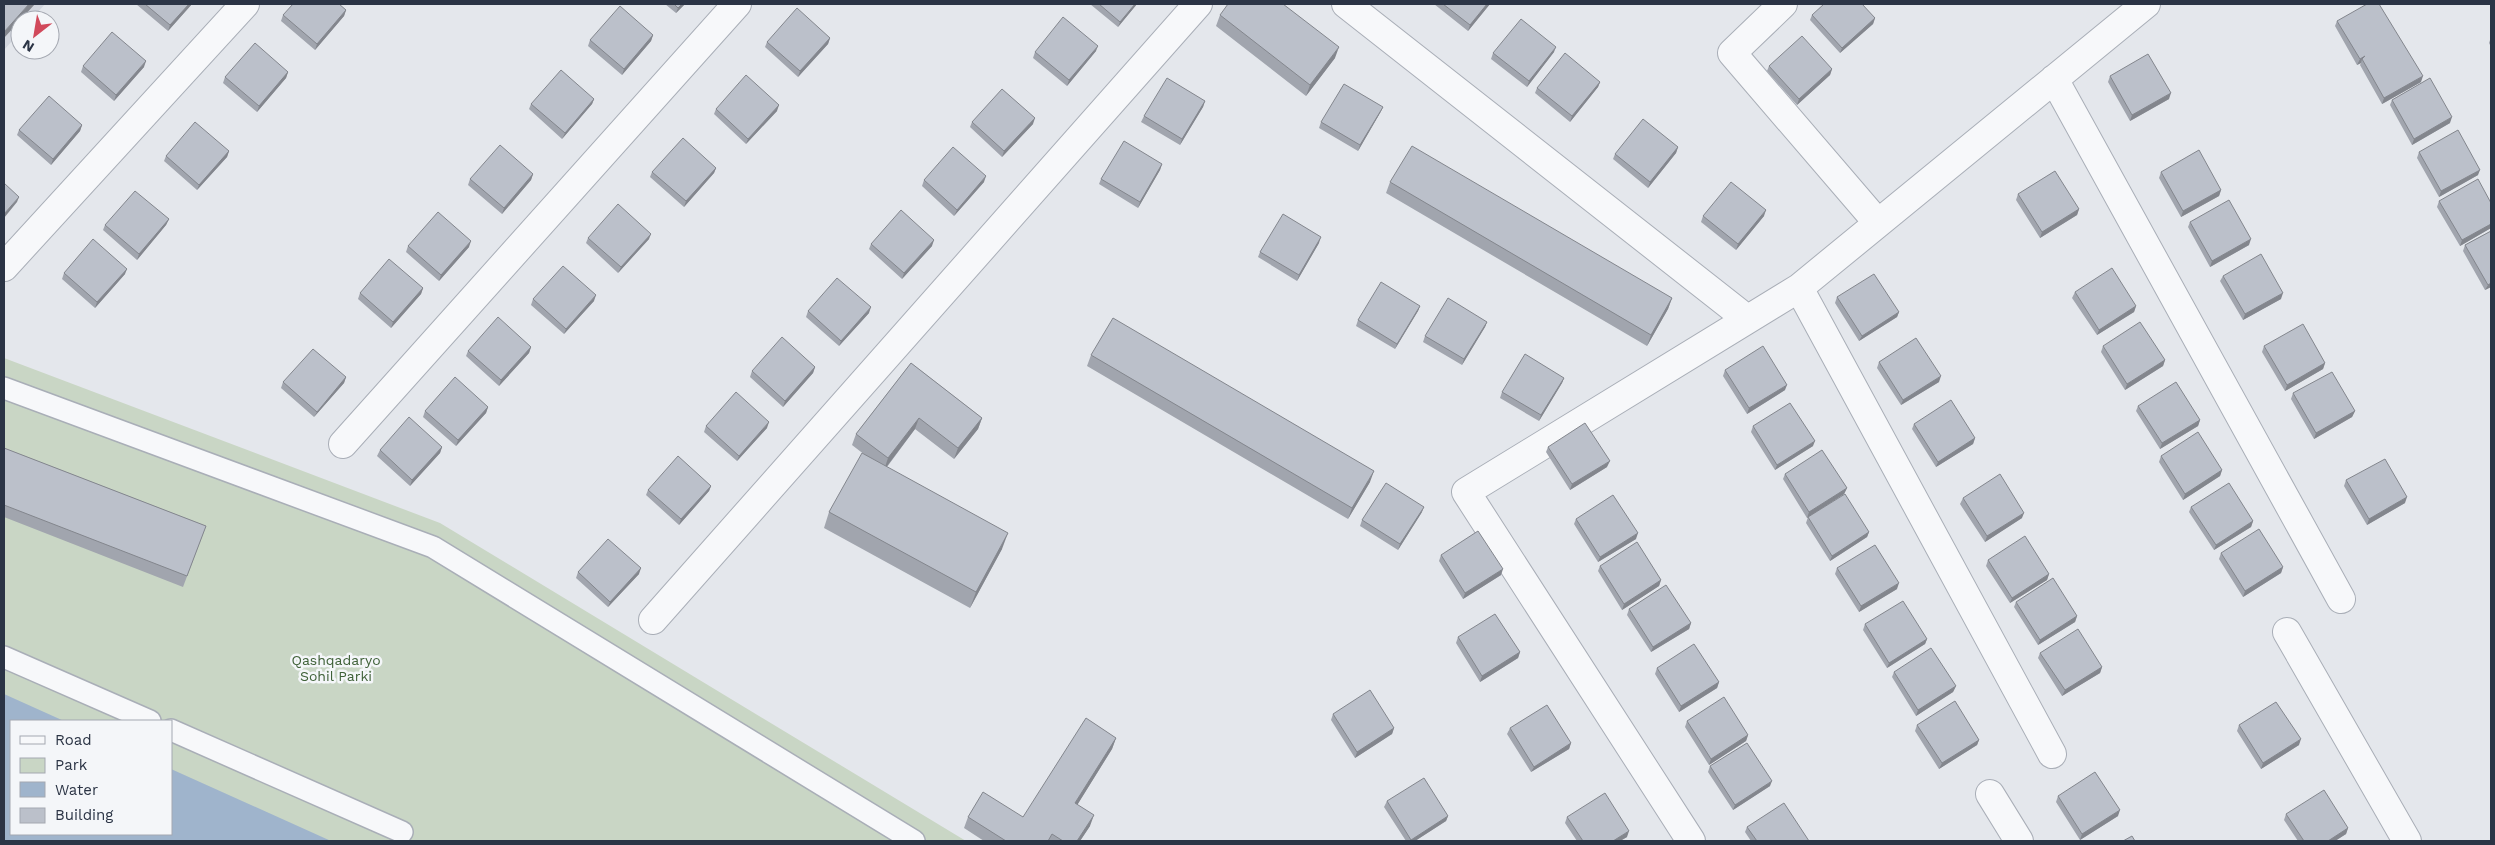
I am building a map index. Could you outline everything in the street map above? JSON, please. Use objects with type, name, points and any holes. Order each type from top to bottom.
[{"type":"street","points":[[4,267],[245,4]]},
{"type":"street","points":[[343,444],[737,4]]},
{"type":"street","points":[[653,620],[1198,4]]},
{"type":"street","points":[[1346,4],[1747,318]]},
{"type":"street","points":[[1783,4],[1732,53],[1878,223]]},
{"type":"street","points":[[1691,841],[1466,492],[1747,318],[1799,288],[2146,4]]},
{"type":"street","points":[[2054,79],[2342,599]]},
{"type":"street","points":[[1799,288],[2052,754]]},
{"type":"street","points":[[4,388],[433,547],[914,841]]},
{"type":"street","points":[[2288,632],[2407,841]]},
{"type":"street","points":[[4,657],[148,720]]},
{"type":"street","points":[[172,730],[402,832]]},
{"type":"street","points":[[1990,794],[2019,841]]},
{"type":"shaded area","points":[[4,4],[45,4],[40,10],[10,10],[10,43],[4,50]]},
{"type":"green space","name":"Qashqadaryo Sohil Parki","points":[[4,358],[440,523],[966,841],[4,841]]},
{"type":"water","points":[[4,694],[62,720],[10,720],[10,835],[172,835],[172,769],[331,841],[4,841]]},
{"type":"building","points":[[4,4],[29,4],[24,10],[10,10],[10,25],[4,32]]},
{"type":"building","points":[[145,4],[189,4],[170,25]]},
{"type":"building","points":[[293,4],[339,4],[346,10],[317,44],[283,15]]},
{"type":"building","points":[[674,4],[682,4],[678,8]]},
{"type":"building","points":[[1099,4],[1135,4],[1120,22]]},
{"type":"building","points":[[1228,4],[1283,4],[1339,47],[1310,85],[1220,15]]},
{"type":"building","points":[[1443,4],[1487,4],[1470,25]]},
{"type":"building","points":[[1824,4],[1862,4],[1875,18],[1842,48],[1812,15]]},
{"type":"building","points":[[2367,4],[2379,4],[2423,76],[2384,98],[2362,59],[2365,56],[2360,59],[2337,21]]},
{"type":"building","points":[[620,6],[653,35],[624,69],[590,40]]},
{"type":"building","points":[[797,8],[830,38],[800,71],[767,42]]},
{"type":"building","points":[[1063,17],[1098,46],[1069,80],[1035,52]]},
{"type":"building","points":[[1521,19],[1556,47],[1529,81],[1493,53]]},
{"type":"building","points":[[112,32],[146,61],[116,95],[83,66]]},
{"type":"building","points":[[1802,36],[1832,69],[1799,99],[1769,66]]},
{"type":"building","points":[[255,43],[288,72],[259,106],[225,77]]},
{"type":"building","points":[[1565,53],[1600,82],[1572,116],[1537,88]]},
{"type":"building","points":[[2148,54],[2171,93],[2132,115],[2110,76]]},
{"type":"building","points":[[561,70],[594,99],[565,133],[531,104]]},
{"type":"building","points":[[746,75],[779,105],[748,139],[716,109]]},
{"type":"building","points":[[1167,78],[1205,101],[1182,139],[1144,116]]},
{"type":"building","points":[[2430,78],[2452,117],[2414,139],[2392,100]]},
{"type":"building","points":[[1344,84],[1383,107],[1360,145],[1321,122]]},
{"type":"building","points":[[1002,89],[1035,118],[1004,151],[972,122]]},
{"type":"building","points":[[49,96],[82,125],[53,159],[19,130]]},
{"type":"building","points":[[1643,119],[1678,147],[1650,182],[1615,154]]},
{"type":"building","points":[[195,122],[229,151],[199,185],[166,156]]},
{"type":"building","points":[[2458,130],[2480,170],[2441,191],[2419,152]]},
{"type":"building","points":[[683,138],[716,168],[686,201],[652,172]]},
{"type":"building","points":[[1124,141],[1162,164],[1140,202],[1101,179]]},
{"type":"building","points":[[500,145],[533,174],[504,208],[470,179]]},
{"type":"building","points":[[1412,146],[1672,298],[1651,335],[1390,182]]},
{"type":"building","points":[[953,147],[986,176],[957,210],[924,180]]},
{"type":"building","points":[[2199,150],[2221,190],[2183,211],[2161,172]]},
{"type":"building","points":[[2055,171],[2079,209],[2042,232],[2018,194]]},
{"type":"building","points":[[2478,179],[2491,203],[2491,224],[2462,240],[2439,201]]},
{"type":"building","points":[[1731,182],[1766,210],[1738,244],[1703,216]]},
{"type":"building","points":[[4,183],[19,197],[4,214]]},
{"type":"building","points":[[135,191],[169,219],[139,254],[105,225]]},
{"type":"building","points":[[2229,200],[2251,239],[2212,261],[2190,222]]},
{"type":"building","points":[[618,204],[651,234],[621,267],[588,238]]},
{"type":"building","points":[[901,210],[934,240],[904,273],[871,244]]},
{"type":"building","points":[[438,212],[471,241],[441,275],[408,246]]},
{"type":"building","points":[[1283,214],[1321,237],[1299,275],[1260,252]]},
{"type":"building","points":[[2491,231],[2491,283],[2488,285],[2465,245]]},
{"type":"building","points":[[93,239],[127,269],[97,302],[64,273]]},
{"type":"building","points":[[2261,254],[2283,293],[2245,314],[2223,276]]},
{"type":"building","points":[[389,259],[423,288],[393,322],[360,293]]},
{"type":"building","points":[[563,266],[596,295],[566,329],[533,299]]},
{"type":"building","points":[[2112,268],[2136,306],[2099,330],[2075,292]]},
{"type":"building","points":[[1874,274],[1899,312],[1862,336],[1837,297]]},
{"type":"building","points":[[837,278],[871,307],[841,341],[808,311]]},
{"type":"building","points":[[1381,282],[1420,306],[1397,344],[1358,320]]},
{"type":"building","points":[[1448,298],[1487,322],[1464,359],[1425,336]]},
{"type":"building","points":[[498,317],[531,347],[501,380],[468,351]]},
{"type":"building","points":[[1113,318],[1374,471],[1352,508],[1091,355]]},
{"type":"building","points":[[2140,322],[2165,360],[2127,384],[2103,346]]},
{"type":"building","points":[[2303,324],[2325,363],[2287,385],[2264,346]]},
{"type":"building","points":[[782,337],[815,367],[785,401],[752,371]]},
{"type":"building","points":[[1916,338],[1941,376],[1903,400],[1879,362]]},
{"type":"building","points":[[1763,346],[1787,385],[1749,408],[1725,370]]},
{"type":"building","points":[[313,349],[346,377],[317,412],[283,382]]},
{"type":"building","points":[[1525,354],[1564,378],[1541,415],[1502,392]]},
{"type":"building","points":[[911,363],[982,418],[958,448],[919,418],[888,458],[856,434]]},
{"type":"building","points":[[2332,372],[2355,411],[2316,433],[2293,393]]},
{"type":"building","points":[[455,377],[488,407],[458,440],[425,411]]},
{"type":"building","points":[[2176,382],[2200,420],[2162,443],[2138,406]]},
{"type":"building","points":[[736,392],[769,422],[739,456],[706,426]]},
{"type":"building","points":[[1951,400],[1975,438],[1938,462],[1914,424]]},
{"type":"building","points":[[1790,403],[1815,441],[1777,465],[1753,426]]},
{"type":"building","points":[[409,417],[442,447],[412,480],[380,450]]},
{"type":"building","points":[[1585,423],[1610,461],[1572,484],[1548,447]]},
{"type":"building","points":[[2198,432],[2222,470],[2185,494],[2161,456]]},
{"type":"building","points":[[4,448],[206,526],[187,576],[4,505]]},
{"type":"building","points":[[1822,450],[1847,488],[1809,512],[1785,474]]},
{"type":"building","points":[[862,453],[1008,533],[976,592],[829,512]]},
{"type":"building","points":[[678,456],[711,486],[681,519],[648,490]]},
{"type":"building","points":[[2385,459],[2407,497],[2369,519],[2346,480]]},
{"type":"building","points":[[2000,474],[2024,513],[1987,536],[1963,498]]},
{"type":"building","points":[[1386,483],[1424,507],[1400,544],[1362,520]]},
{"type":"building","points":[[2229,483],[2253,521],[2216,545],[2191,507]]},
{"type":"building","points":[[1845,494],[1869,532],[1832,556],[1808,517]]},
{"type":"building","points":[[1613,495],[1638,533],[1600,557],[1576,519]]},
{"type":"building","points":[[2259,529],[2283,567],[2245,591],[2221,553]]},
{"type":"building","points":[[1478,531],[1503,569],[1465,593],[1441,555]]},
{"type":"building","points":[[2025,536],[2049,574],[2012,598],[1988,560]]},
{"type":"building","points":[[608,539],[641,568],[610,602],[578,572]]},
{"type":"building","points":[[1637,542],[1661,580],[1624,604],[1600,566]]},
{"type":"building","points":[[1875,545],[1899,583],[1861,606],[1837,568]]},
{"type":"building","points":[[2053,578],[2077,616],[2040,640],[2016,602]]},
{"type":"building","points":[[1666,585],[1691,623],[1653,647],[1629,609]]},
{"type":"building","points":[[1903,601],[1927,639],[1889,663],[1865,624]]},
{"type":"building","points":[[1495,614],[1520,652],[1482,676],[1458,637]]},
{"type":"building","points":[[2078,629],[2102,667],[2065,690],[2040,653]]},
{"type":"building","points":[[1694,644],[1719,682],[1681,706],[1657,668]]},
{"type":"building","points":[[1931,648],[1956,686],[1918,710],[1894,672]]},
{"type":"building","points":[[1370,690],[1394,728],[1357,752],[1333,714]]},
{"type":"building","points":[[1724,697],[1748,735],[1711,759],[1687,721]]},
{"type":"building","points":[[1955,701],[1979,740],[1942,763],[1917,725]]},
{"type":"building","points":[[2276,702],[2301,739],[2263,763],[2239,725]]},
{"type":"building","points":[[1547,705],[1571,743],[1534,767],[1510,728]]},
{"type":"building","points":[[1086,718],[1116,738],[1075,803],[1094,815],[1077,841],[1063,841],[1052,834],[1048,841],[1006,841],[968,817],[983,792],[1023,817]]},
{"type":"building","points":[[1747,743],[1772,781],[1735,805],[1710,766]]},
{"type":"building","points":[[2095,772],[2120,810],[2082,834],[2058,796]]},
{"type":"building","points":[[1424,778],[1448,816],[1411,840],[1387,801]]},
{"type":"building","points":[[2324,790],[2348,828],[2328,841],[2304,841],[2286,814]]},
{"type":"building","points":[[1605,793],[1629,831],[1613,841],[1583,841],[1567,817]]},
{"type":"building","points":[[1784,803],[1809,841],[1757,841],[1747,827]]},
{"type":"building","points":[[2132,836],[2135,841],[2123,841]]}]
